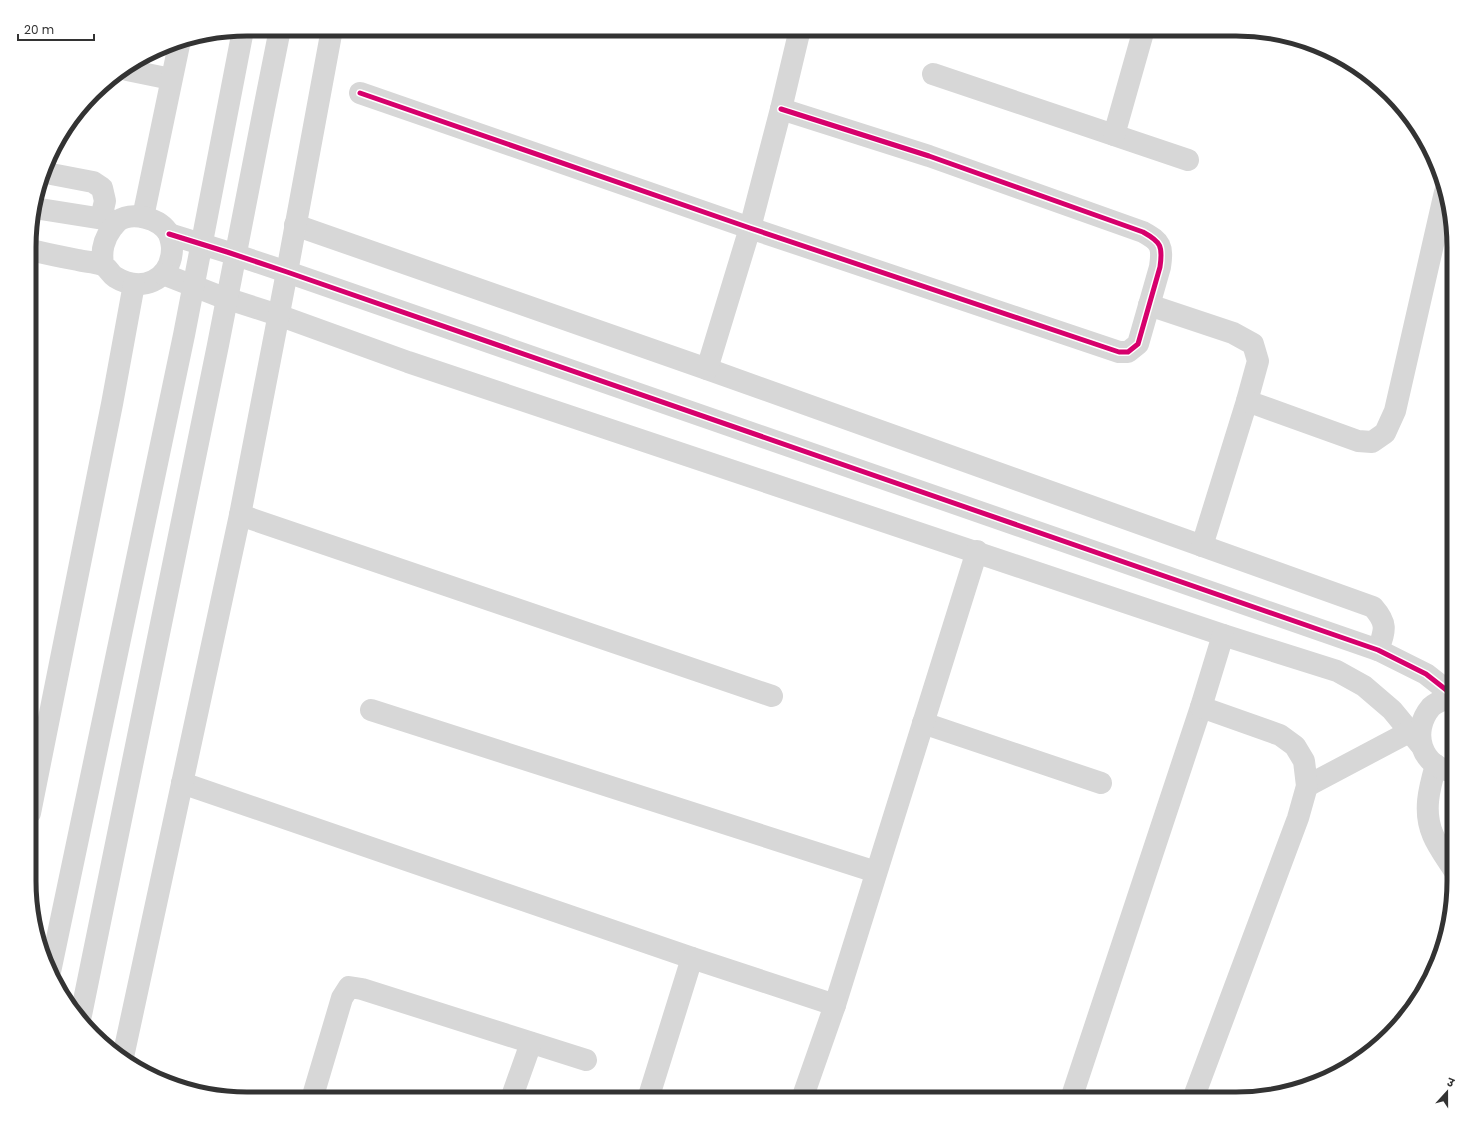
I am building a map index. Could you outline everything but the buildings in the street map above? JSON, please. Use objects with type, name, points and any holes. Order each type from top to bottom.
[{"type":"street","points":[[52,962],[202,244],[242,36]]},
{"type":"street","points":[[81,1010],[236,254],[279,36]]},
{"type":"street","points":[[124,1052],[240,515],[331,36]]},
{"type":"street","points":[[707,369],[750,228],[798,36]]},
{"type":"street","points":[[1114,135],[1142,36]]},
{"type":"street","points":[[143,217],[178,47]]},
{"type":"street","points":[[132,71],[171,79]]},
{"type":"street","points":[[933,74],[1188,160]]},
{"type":"street","points":[[360,94],[750,228],[1119,352],[1128,352],[1138,344],[1162,256],[1160,247],[1155,238],[929,156],[781,109]]},
{"type":"street","points":[[49,174],[93,182],[102,188],[109,220],[107,235],[101,254],[103,265]]},
{"type":"street","points":[[1247,401],[1358,441],[1372,442],[1385,433],[1395,411],[1442,203]]},
{"type":"street","points":[[36,251],[103,265],[115,277],[134,284],[151,283],[162,274],[170,261],[172,248],[169,234],[160,224],[143,217],[131,216],[109,220],[40,209]]},
{"type":"street","points":[[295,225],[707,369],[1373,607],[1382,617],[1385,631],[1378,650]]},
{"type":"street","points":[[169,234],[236,254],[1378,650],[1426,674],[1447,690]]},
{"type":"street","points":[[162,274],[416,364],[1337,671],[1364,686],[1379,698],[1392,710],[1415,738],[1427,756],[1447,770]]},
{"type":"street","points":[[36,783],[112,404],[134,284]]},
{"type":"street","points":[[1149,304],[1233,333],[1252,344],[1258,361],[1202,546]]},
{"type":"street","points":[[240,515],[772,696]]},
{"type":"street","points":[[804,1092],[835,1005],[977,551]]},
{"type":"street","points":[[1073,1092],[1201,707],[1223,634]]},
{"type":"street","points":[[1426,674],[1447,675]]},
{"type":"street","points":[[1307,786],[1415,738],[1432,706],[1447,698]]},
{"type":"street","points":[[1196,1092],[1298,818],[1307,786],[1304,761],[1295,746],[1280,735],[1201,707]]},
{"type":"street","points":[[371,710],[876,872]]},
{"type":"street","points":[[923,723],[1101,783]]},
{"type":"street","points":[[1447,773],[1429,787],[1427,805],[1429,823],[1433,836],[1447,859]]},
{"type":"street","points":[[182,784],[692,958],[835,1005]]},
{"type":"street","points":[[650,1092],[692,958]]},
{"type":"street","points":[[314,1092],[342,998],[349,987],[362,989],[586,1060]]},
{"type":"street","points":[[513,1092],[531,1043]]},
{"type":"cycle path","points":[[360,93],[750,228],[1119,352],[1128,352],[1138,344],[1160,267],[1161,249],[1154,239],[1143,232],[929,156],[781,109]]},
{"type":"cycle path","points":[[169,234],[287,272],[1378,650],[1426,674],[1447,690]]}]
